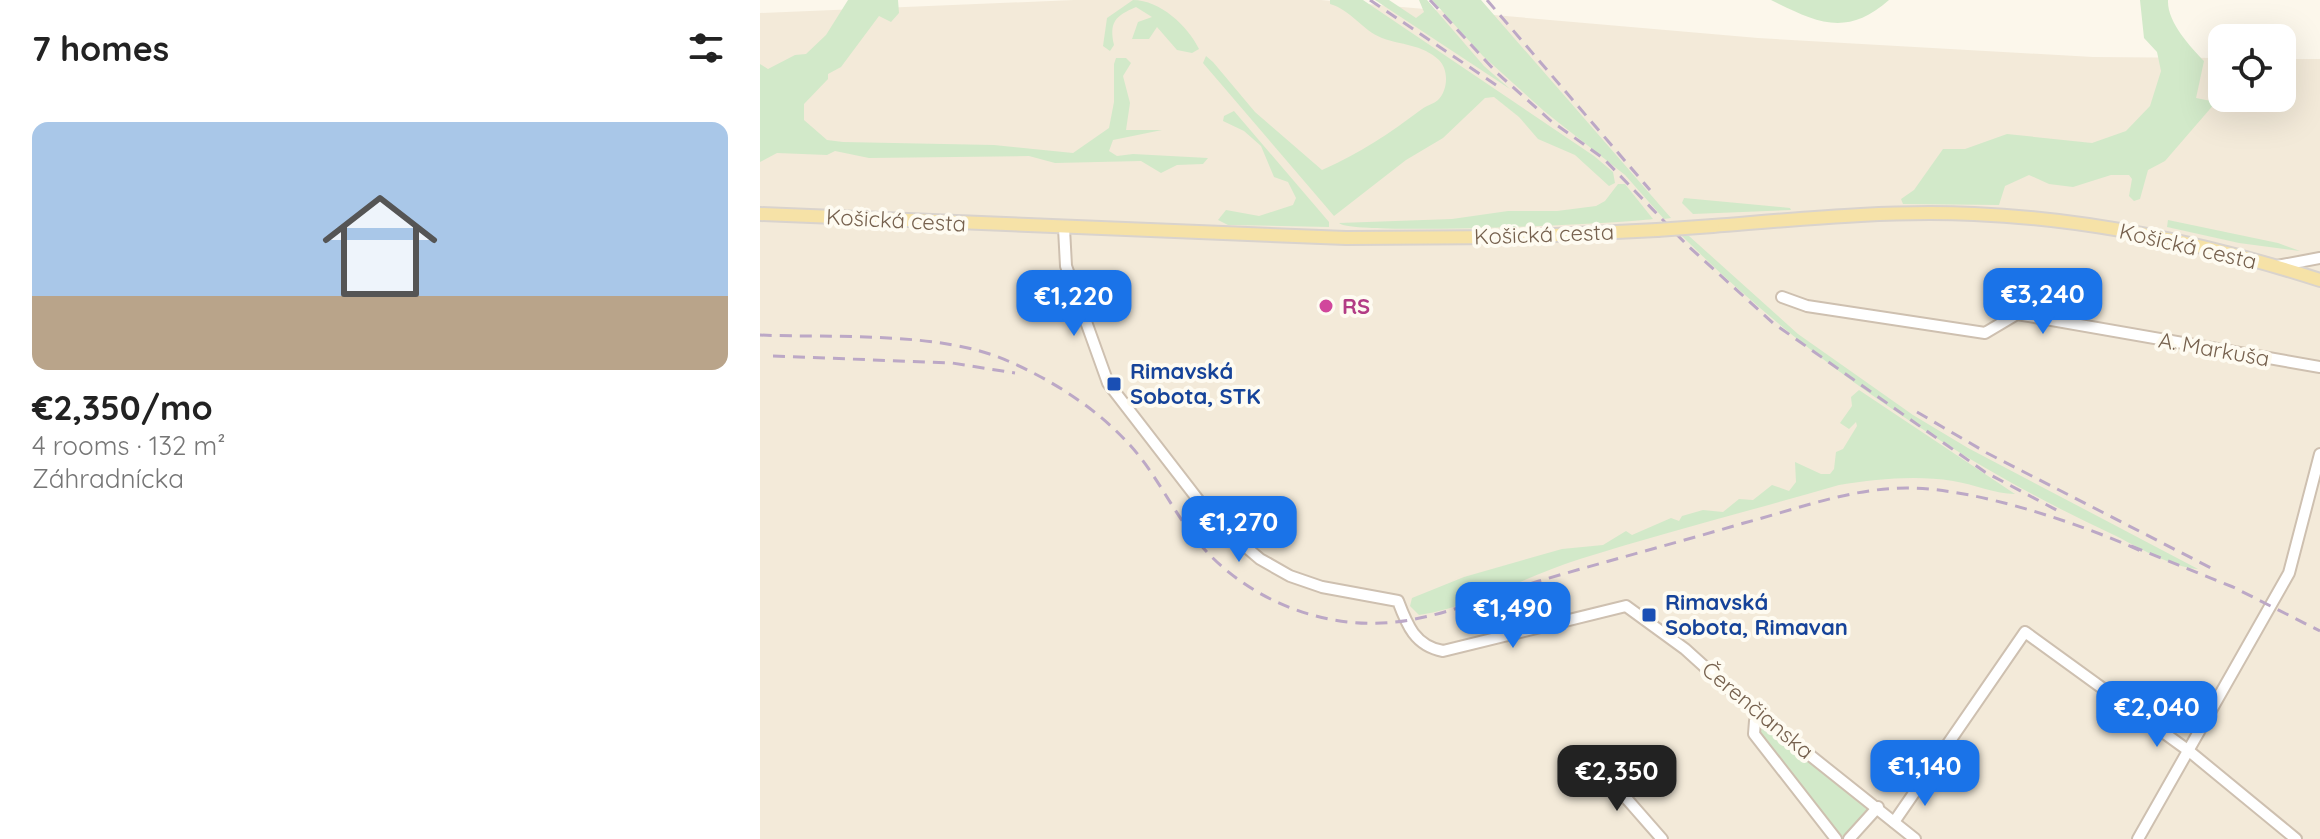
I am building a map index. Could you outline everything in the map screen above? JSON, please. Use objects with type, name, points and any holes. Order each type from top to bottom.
[{"type":"main road","name":"Košická cesta","points":[[760,214],[1064,228],[1427,239],[1657,230],[1879,214],[2009,216],[2124,230],[2277,266],[2320,280]]},
{"type":"street","name":"Čerenčianska","points":[[1064,228],[1066,266],[1116,397],[1213,519],[1260,559],[1322,587],[1398,601],[1416,639],[1430,649],[1443,651],[1626,606],[1685,649],[1760,715],[1915,839]]},
{"type":"street","points":[[2277,266],[2320,258]]},
{"type":"street","name":"A. Markuša","points":[[1782,297],[1807,306],[1985,333],[2017,314],[2320,367]]},
{"type":"street","points":[[2138,839],[2289,573],[2320,454]]},
{"type":"street","points":[[1894,822],[2025,632],[2189,751],[2296,839]]},
{"type":"street","points":[[1760,715],[1755,721],[1754,734],[1836,839]]},
{"type":"street","points":[[1597,765],[1662,839]]},
{"type":"street","points":[[1849,839],[1878,807]]},
{"type":"shaded area","points":[[1074,0],[1321,0],[1758,38],[2093,57],[2208,58],[2208,112],[2296,112],[2296,59],[2320,59],[2320,839],[760,839],[760,13]]},
{"type":"green space","points":[[848,0],[898,0],[899,13],[891,22],[879,16],[841,67],[828,74],[828,79],[804,104],[804,120],[827,140],[994,145],[1073,153],[1109,128],[1114,102],[1114,64],[1116,58],[1126,58],[1131,63],[1123,76],[1130,103],[1126,130],[1162,130],[1113,140],[1109,151],[1117,156],[1208,158],[1203,164],[1177,165],[1161,173],[1141,161],[1055,163],[1029,156],[869,158],[835,151],[827,155],[777,153],[760,162],[760,64],[768,69],[795,55],[806,54],[826,35]]},
{"type":"green space","points":[[1133,0],[1163,9],[1180,23],[1199,49],[1192,53],[1177,50],[1157,27],[1149,39],[1132,39],[1138,22],[1152,17],[1136,7],[1115,21],[1112,31],[1114,45],[1110,51],[1103,46],[1107,18]]},
{"type":"green space","points":[[1330,0],[1363,0],[1594,156],[1613,172],[1615,183],[1609,186],[1575,155],[1538,139],[1519,117],[1494,97],[1485,98],[1443,138],[1406,160],[1334,216],[1203,63],[1206,56],[1255,112],[1322,170],[1336,164],[1436,101],[1444,91],[1446,80],[1442,64],[1432,55],[1375,34],[1330,4]]},
{"type":"green space","points":[[1375,0],[1389,0],[1416,18],[1424,12],[1419,0],[1427,0],[1484,66],[1510,89]]},
{"type":"green space","points":[[1432,0],[1481,0],[1671,218],[1664,219],[1625,175],[1544,111],[1483,56]]},
{"type":"green space","points":[[1771,0],[1889,0],[1859,19],[1831,22],[1802,15]]},
{"type":"green space","points":[[2140,0],[2168,0],[2175,25],[2204,61],[2196,98],[2208,100],[2208,111],[2165,161],[2148,170],[2140,199],[2134,201],[2129,196],[2132,179],[2129,175],[2111,175],[2073,187],[2049,184],[2029,175],[2005,186],[1999,205],[1903,204],[1901,199],[1914,190],[1943,149],[1965,149],[2007,134],[2092,143],[2126,131],[2150,106],[2161,71],[2157,52],[2144,38]]},
{"type":"green space","points":[[1234,111],[1329,222],[1329,227],[1228,225],[1218,220],[1226,210],[1259,216],[1293,205],[1296,198],[1288,182],[1274,177],[1261,146],[1244,131],[1223,121],[1224,116]]},
{"type":"green space","points":[[1618,184],[1625,184],[1653,219],[1434,229],[1355,227],[1339,223],[1452,219],[1508,211],[1557,211],[1596,206],[1605,201]]},
{"type":"green space","points":[[1684,198],[1791,210],[1693,214],[1682,203]]},
{"type":"green space","points":[[2168,220],[2278,243],[2300,251],[2239,243],[2167,227]]},
{"type":"green space","points":[[1682,236],[1689,236],[1798,334],[1913,415],[1968,448],[2198,569],[2177,565],[2144,551],[1998,475],[1941,441],[1831,365],[1779,324]]},
{"type":"green space","points":[[1859,390],[2015,494],[1924,478],[1839,485],[1580,559],[1440,611],[1419,615],[1410,606],[1412,598],[1464,577],[1562,549],[1603,545],[1626,531],[1632,535],[1671,518],[1679,521],[1682,516],[1703,510],[1723,512],[1739,499],[1753,500],[1772,485],[1789,491],[1796,482],[1795,462],[1821,474],[1830,474],[1834,469],[1836,452],[1843,449],[1857,426],[1856,422],[1849,429],[1840,423],[1852,406],[1851,397]]},
{"type":"green space","points":[[1758,721],[1870,812],[1850,834],[1842,836],[1835,833],[1758,732]]},
{"type":"railway","points":[[1370,0],[1499,87]]},
{"type":"railway","points":[[1430,0],[1496,72],[1551,121],[1603,158],[1687,245],[1773,323],[1985,472],[2062,513]]},
{"type":"railway","points":[[1487,0],[1650,190]]},
{"type":"railway","points":[[760,335],[920,340],[981,351],[1024,368],[1072,396],[1115,429],[1144,462],[1203,548],[1238,579],[1279,603],[1302,612],[1348,622],[1398,622],[1422,618],[1539,581],[1804,506],[1845,495],[1886,489],[1934,490],[1995,501],[2088,529],[2141,551]]},
{"type":"railway","points":[[773,356],[952,363],[1015,373]]},
{"type":"railway","points":[[1917,412],[1987,453],[2213,569]]},
{"type":"railway","points":[[2131,546],[2233,587],[2320,631]]},
{"type":"place","name":"RS","points":[[1326,306]]},
{"type":"place","name":"Rimavská Sobota, STK","points":[[1114,384]]},
{"type":"place","name":"Rimavská Sobota, Rimavan","points":[[1649,615]]}]
